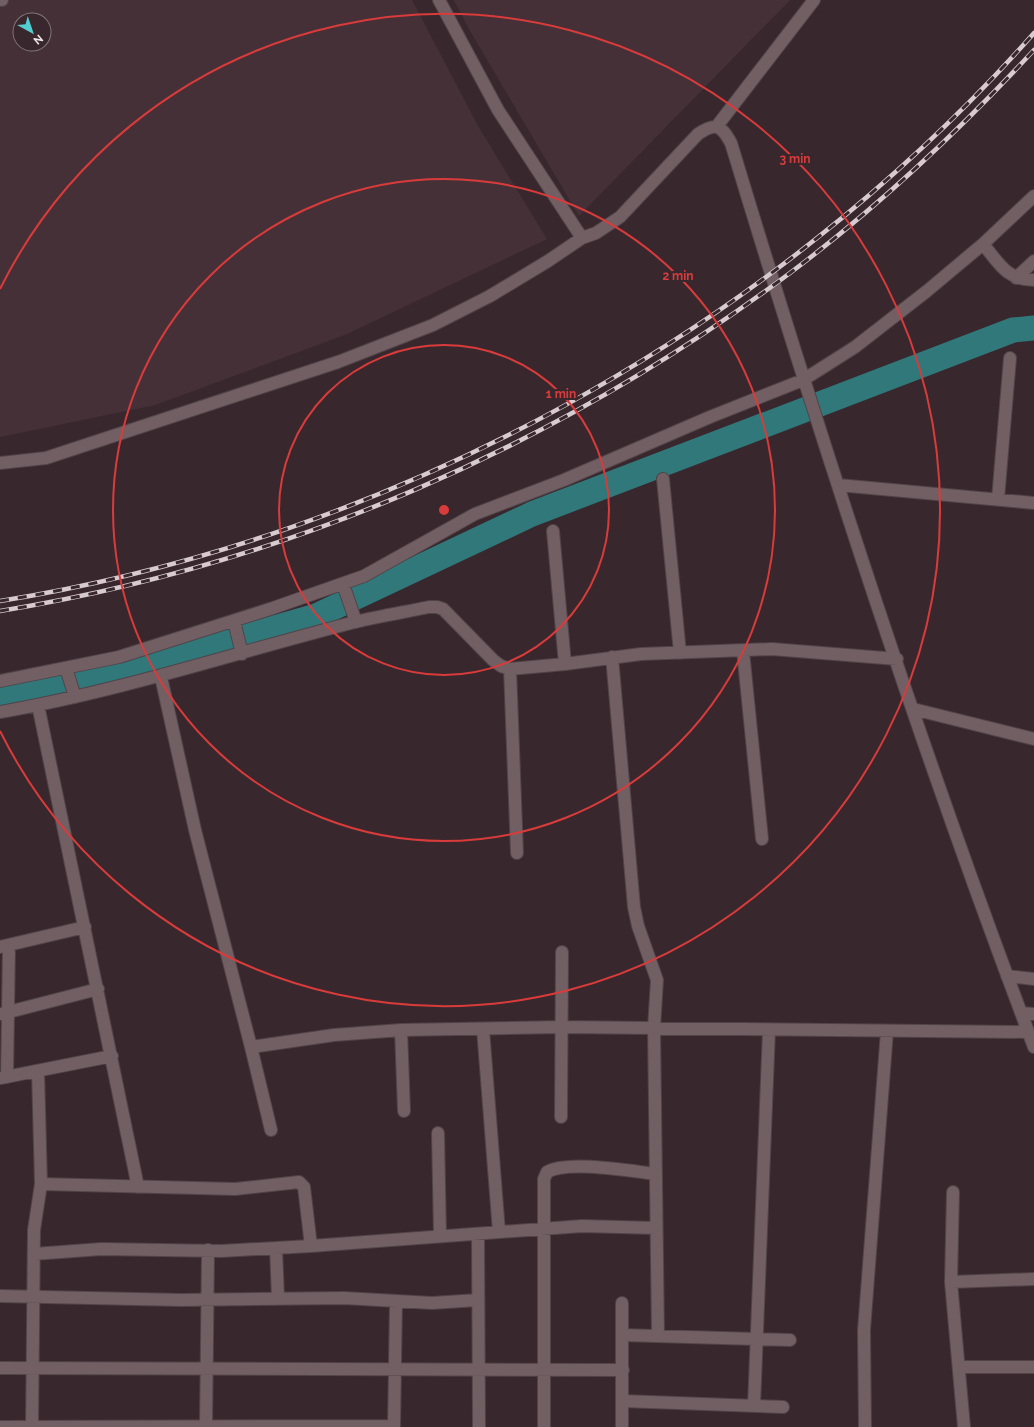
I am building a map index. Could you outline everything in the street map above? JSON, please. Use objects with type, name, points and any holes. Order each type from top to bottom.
[{"type":"street","points":[[439,0],[498,110],[582,238]]},
{"type":"street","points":[[718,126],[814,0]]},
{"type":"street","points":[[0,463],[46,458],[346,359],[433,325],[469,307],[548,261],[582,238],[596,233],[620,217],[698,134],[712,126],[718,126],[731,143],[805,385],[896,659],[957,840],[1034,1047]]},
{"type":"street","points":[[0,681],[119,657],[234,621],[343,584],[364,576],[474,514],[564,480],[710,417],[805,385],[927,291],[983,244],[1034,196]]},
{"type":"street","points":[[983,244],[1006,271],[1016,278],[1034,280]]},
{"type":"street","points":[[1016,278],[1034,261]]},
{"type":"street","points":[[998,499],[1010,358]]},
{"type":"street","points":[[662,479],[680,652]]},
{"type":"street","points":[[838,485],[998,499],[1034,504]]},
{"type":"street","points":[[553,530],[565,664]]},
{"type":"street","points":[[343,584],[356,622]]},
{"type":"street","points":[[0,712],[38,705],[161,677],[356,622],[429,607],[437,607],[452,616],[493,660],[501,666],[510,669],[565,664],[641,654],[743,651],[772,648],[896,659]]},
{"type":"street","points":[[234,621],[242,654]]},
{"type":"street","points":[[743,651],[762,839]]},
{"type":"street","points":[[612,657],[634,907],[638,926],[657,980],[654,1028],[658,1336]]},
{"type":"street","points":[[66,668],[74,697]]},
{"type":"street","points":[[510,669],[517,853]]},
{"type":"street","points":[[161,677],[195,830],[252,1047],[271,1130]]},
{"type":"street","points":[[38,705],[138,1187]]},
{"type":"street","points":[[913,709],[1034,739]]},
{"type":"street","points":[[85,927],[4,946],[4,1077],[112,1056]]},
{"type":"street","points":[[561,1117],[562,952]]},
{"type":"street","points":[[1008,976],[1034,979]]},
{"type":"street","points":[[4,1013],[98,989]]},
{"type":"street","points":[[1021,1013],[1034,1014]]},
{"type":"street","points":[[252,1047],[334,1035],[401,1030],[562,1027],[1028,1032]]},
{"type":"street","points":[[483,1029],[499,1232]]},
{"type":"street","points":[[401,1030],[404,1111]]},
{"type":"street","points":[[754,1406],[769,1030]]},
{"type":"street","points":[[865,1427],[864,1330],[887,1031]]},
{"type":"street","points":[[32,1427],[34,1230],[42,1184],[38,1071]]},
{"type":"street","points":[[438,1134],[440,1236]]},
{"type":"street","points":[[544,1427],[544,1179],[547,1172],[554,1168],[568,1166],[656,1174]]},
{"type":"street","points":[[42,1184],[235,1189],[295,1182],[301,1183],[305,1192],[311,1246]]},
{"type":"street","points":[[953,1192],[951,1282],[964,1427]]},
{"type":"street","points":[[34,1254],[101,1249],[208,1250],[276,1248],[582,1226],[656,1228]]},
{"type":"street","points":[[478,1234],[479,1427]]},
{"type":"street","points":[[276,1248],[278,1298]]},
{"type":"street","points":[[206,1427],[208,1250]]},
{"type":"street","points":[[951,1282],[1034,1279]]},
{"type":"street","points":[[0,1296],[208,1299],[344,1298],[432,1303],[478,1300]]},
{"type":"street","points":[[0,1427],[394,1426],[396,1301]]},
{"type":"street","points":[[622,1303],[622,1427]]},
{"type":"street","points":[[622,1335],[790,1340]]},
{"type":"street","points":[[959,1367],[1034,1367]]},
{"type":"street","points":[[0,1368],[623,1370]]},
{"type":"street","points":[[623,1401],[783,1407]]},
{"type":"shaded area","points":[[0,0],[412,0],[478,126],[547,239],[347,334],[155,405],[0,437]]},
{"type":"shaded area","points":[[454,0],[790,0],[579,216],[469,29]]},
{"type":"waterway","points":[[0,695],[131,669],[316,616],[532,514],[1013,330],[1034,328]]},
{"type":"railway","points":[[0,601],[146,571],[290,528],[430,472],[565,405],[694,327],[816,239],[930,140],[1034,33]]},
{"type":"railway","points":[[0,611],[107,590],[211,563],[314,529],[415,490],[513,444],[609,392],[701,335],[823,248],[886,195],[947,139],[1034,50]]}]
